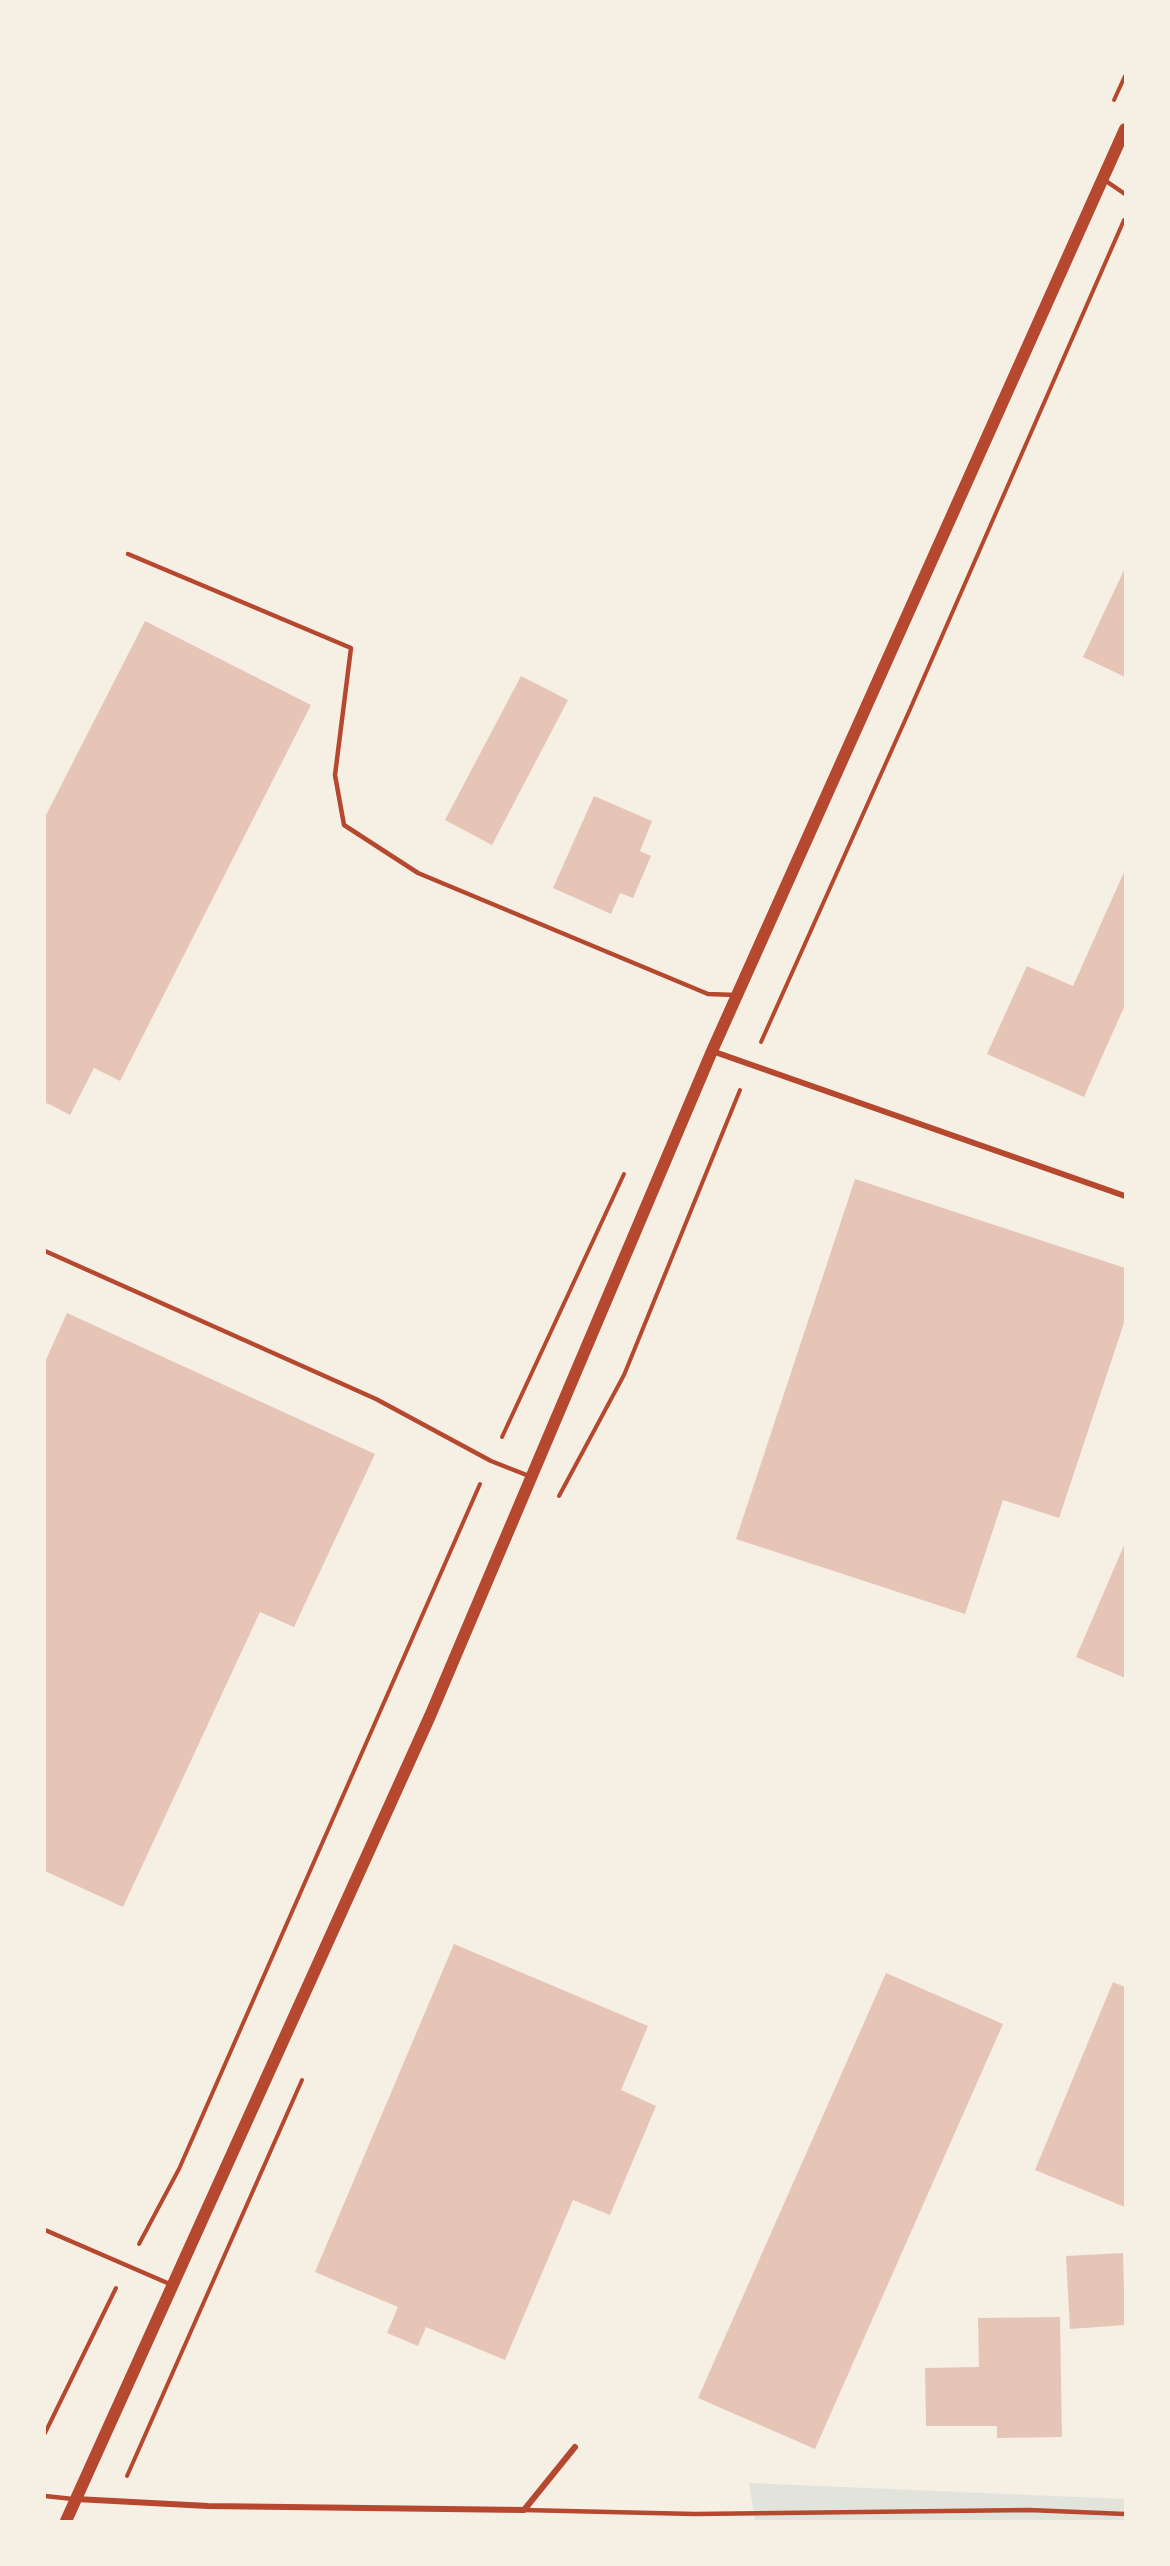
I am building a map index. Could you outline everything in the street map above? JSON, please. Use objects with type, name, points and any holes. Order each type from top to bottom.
[{"type":"main road","points":[[66,2521],[430,1716],[736,995],[1125,129]]},
{"type":"street","points":[[712,1051],[1125,1196]]},
{"type":"street","points":[[76,2499],[208,2506],[524,2510],[575,2447]]},
{"type":"lane","points":[[1103,179],[1125,194]]},
{"type":"lane","points":[[128,554],[351,648],[335,775],[344,825],[418,873],[708,994],[736,995]]},
{"type":"lane","points":[[45,1251],[376,1399],[491,1461],[531,1477]]},
{"type":"lane","points":[[45,2230],[174,2286]]},
{"type":"lane","points":[[45,2496],[76,2499]]},
{"type":"lane","points":[[524,2510],[695,2514],[1029,2510],[1125,2514]]},
{"type":"path","points":[[1110,109],[1125,76]]},
{"type":"path","points":[[556,1504],[565,1482],[624,1375],[750,1064],[911,707],[1125,218]]},
{"type":"path","points":[[45,2433],[127,2266],[179,2169],[491,1461],[627,1168]]},
{"type":"path","points":[[116,2501],[304,2073]]},
{"type":"shaded area","points":[[749,2483],[1125,2499],[1125,2521],[755,2521]]},
{"type":"building","points":[[1125,568],[1125,677],[1083,657]]},
{"type":"building","points":[[145,621],[311,705],[120,1081],[94,1068],[70,1115],[47,1103],[45,1108],[45,817]]},
{"type":"building","points":[[521,676],[568,700],[492,845],[445,820]]},
{"type":"building","points":[[594,796],[652,821],[640,851],[651,856],[633,898],[620,893],[611,914],[553,888]]},
{"type":"building","points":[[1125,870],[1125,1005],[1084,1097],[987,1054],[1027,966],[1073,986]]},
{"type":"building","points":[[855,1179],[1125,1268],[1125,1320],[1059,1518],[1003,1500],[965,1614],[736,1539]]},
{"type":"building","points":[[67,1313],[375,1454],[294,1627],[260,1612],[123,1907],[45,1871],[45,1362]]},
{"type":"building","points":[[1125,1543],[1125,1678],[1076,1657]]},
{"type":"building","points":[[454,1944],[648,2026],[621,2090],[656,2106],[610,2215],[573,2200],[505,2360],[426,2327],[418,2346],[387,2333],[398,2307],[315,2272]]},
{"type":"building","points":[[886,1973],[1003,2024],[815,2449],[698,2398]]},
{"type":"building","points":[[1113,1982],[1125,1987],[1125,2207],[1035,2170]]},
{"type":"building","points":[[1123,2253],[1125,2325],[1070,2329],[1066,2256]]},
{"type":"building","points":[[1060,2317],[1062,2437],[997,2438],[997,2426],[926,2426],[925,2368],[979,2367],[978,2318]]}]
